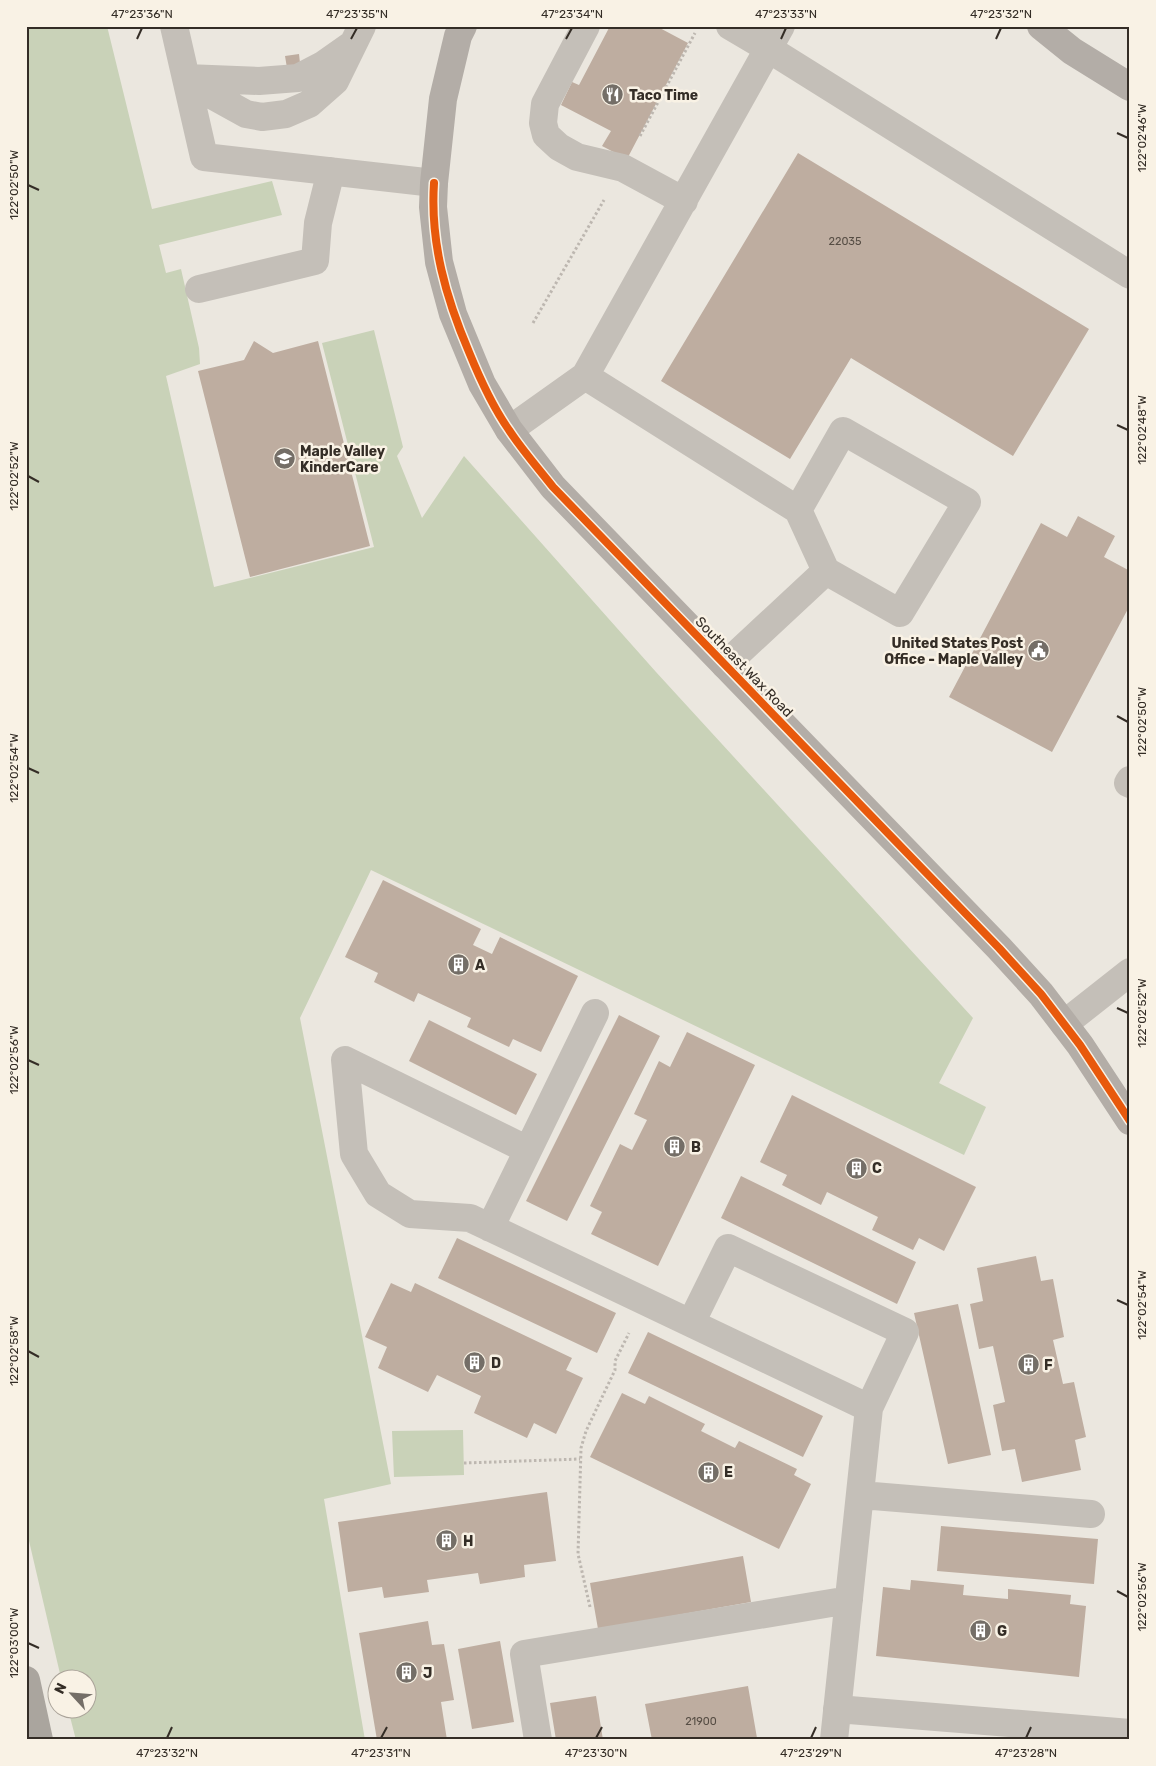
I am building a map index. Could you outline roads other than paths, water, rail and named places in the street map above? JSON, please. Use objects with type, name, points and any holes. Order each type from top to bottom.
[{"type":"highway","points":[[26,1680],[39,1740]]},
{"type":"main road","name":"Southeast Wax Road","points":[[463,26],[458,36],[443,99],[434,183],[433,207],[439,262],[453,314],[482,384],[509,430],[553,487],[999,948],[1041,994],[1080,1045],[1130,1121]]},
{"type":"main road","points":[[1041,26],[1072,51],[1130,87]]},
{"type":"lane","points":[[174,26],[204,157],[434,183]]},
{"type":"lane","points":[[586,26],[545,104],[543,123],[546,136],[558,148],[577,157],[623,168],[684,201]]},
{"type":"lane","points":[[730,26],[775,37],[1130,275]]},
{"type":"lane","points":[[186,78],[208,93],[246,114],[262,117],[286,114],[309,104],[335,81],[358,35]]},
{"type":"lane","points":[[186,78],[258,81],[298,78],[322,65],[358,35]]},
{"type":"lane","points":[[509,430],[585,376],[775,37]]},
{"type":"lane","points":[[199,289],[315,261],[318,223],[331,172]]},
{"type":"lane","points":[[585,376],[798,510],[826,571],[900,613],[967,502],[843,431],[798,510]]},
{"type":"lane","points":[[725,665],[826,571]]},
{"type":"lane","points":[[1064,1024],[1130,972]]},
{"type":"lane","points":[[490,1228],[595,1013]]},
{"type":"lane","points":[[528,1150],[345,1060],[354,1154],[378,1194],[410,1214],[470,1218],[869,1408]]},
{"type":"lane","points":[[691,1323],[728,1248],[905,1332],[869,1408],[834,1740]]},
{"type":"lane","points":[[860,1495],[1091,1514]]},
{"type":"lane","points":[[538,1740],[524,1654],[849,1600]]},
{"type":"lane","points":[[837,1709],[927,1728],[1130,1733]]},
{"type":"place","name":"Taco Time","points":[[613,95]]},
{"type":"place","name":"Maple Valley KinderCare","points":[[284,459]]},
{"type":"place","name":"United States Post Office - Maple Valley","points":[[1039,651]]},
{"type":"place","name":"A","points":[[459,965]]},
{"type":"place","name":"B","points":[[675,1147]]},
{"type":"place","name":"C","points":[[856,1168]]},
{"type":"place","name":"D","points":[[475,1363]]},
{"type":"place","name":"F","points":[[1028,1365]]},
{"type":"place","name":"E","points":[[708,1472]]},
{"type":"place","name":"H","points":[[447,1541]]},
{"type":"place","name":"G","points":[[981,1631]]},
{"type":"place","name":"J","points":[[407,1673]]}]
